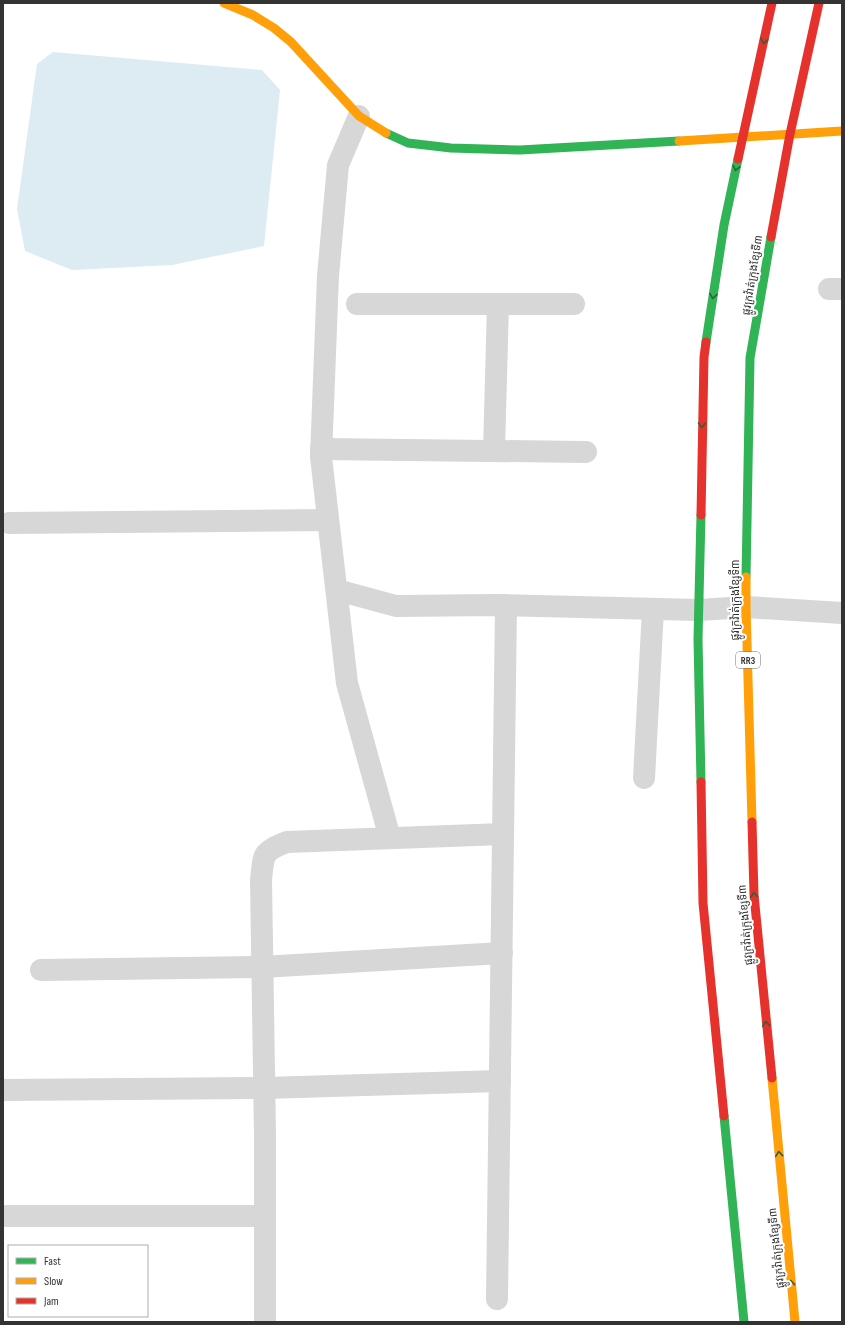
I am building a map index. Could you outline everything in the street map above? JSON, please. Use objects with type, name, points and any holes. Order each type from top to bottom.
[{"type":"main road","points":[[224,3],[254,15],[274,28],[291,42],[359,116],[381,131],[408,143],[451,148],[520,150],[592,147],[842,131]]},
{"type":"main road","points":[[744,1322],[703,903],[698,638],[704,357],[724,225],[772,3]]},
{"type":"main road","name":"ផ្លូវក្រវ៉ាត់ក្រុងខ្សែទី៣","points":[[795,1322],[754,895],[746,607],[750,358],[773,222],[790,134],[819,3]]},
{"type":"street","points":[[359,116],[338,165],[328,276],[321,457],[347,683],[390,838]]},
{"type":"street","points":[[356,304],[574,304]]},
{"type":"street","points":[[494,451],[498,304]]},
{"type":"street","points":[[321,449],[586,452]]},
{"type":"street","points":[[9,523],[328,520]]},
{"type":"street","points":[[337,590],[396,606],[506,605],[699,610],[746,607],[842,613]]},
{"type":"street","points":[[497,1299],[506,605]]},
{"type":"street","points":[[644,778],[653,608]]},
{"type":"street","points":[[265,1322],[264,1088],[260,880],[264,855],[271,849],[287,842],[503,834]]},
{"type":"street","points":[[41,970],[262,967],[502,954]]},
{"type":"street","points":[[3,1090],[264,1088],[500,1081]]},
{"type":"street","points":[[3,1216],[265,1216]]},
{"type":"shaded area","points":[[53,52],[262,70],[280,90],[264,246],[172,265],[72,270],[25,251],[17,209],[37,64]]},
{"type":"traffic: fast","points":[[386,133],[408,143],[451,148],[520,150],[679,141]]},
{"type":"traffic: fast","points":[[706,342],[724,225],[738,159]]},
{"type":"traffic: fast","points":[[746,577],[750,358],[771,237]]},
{"type":"traffic: fast","points":[[701,515],[698,639],[701,782]]},
{"type":"traffic: fast","points":[[724,1116],[744,1322]]},
{"type":"traffic: slow","points":[[224,3],[253,15],[274,28],[291,42],[359,116],[386,133]]},
{"type":"traffic: slow","points":[[679,141],[842,131]]},
{"type":"traffic: slow","points":[[746,577],[752,822]]},
{"type":"traffic: slow","points":[[772,1078],[795,1322]]},
{"type":"traffic: jam","points":[[738,159],[772,3]]},
{"type":"traffic: jam","points":[[771,237],[790,134],[819,3]]},
{"type":"traffic: jam","points":[[701,515],[704,357],[706,342]]},
{"type":"traffic: jam","points":[[701,782],[703,903],[724,1116]]},
{"type":"traffic: jam","points":[[752,822],[754,895],[772,1078]]}]
